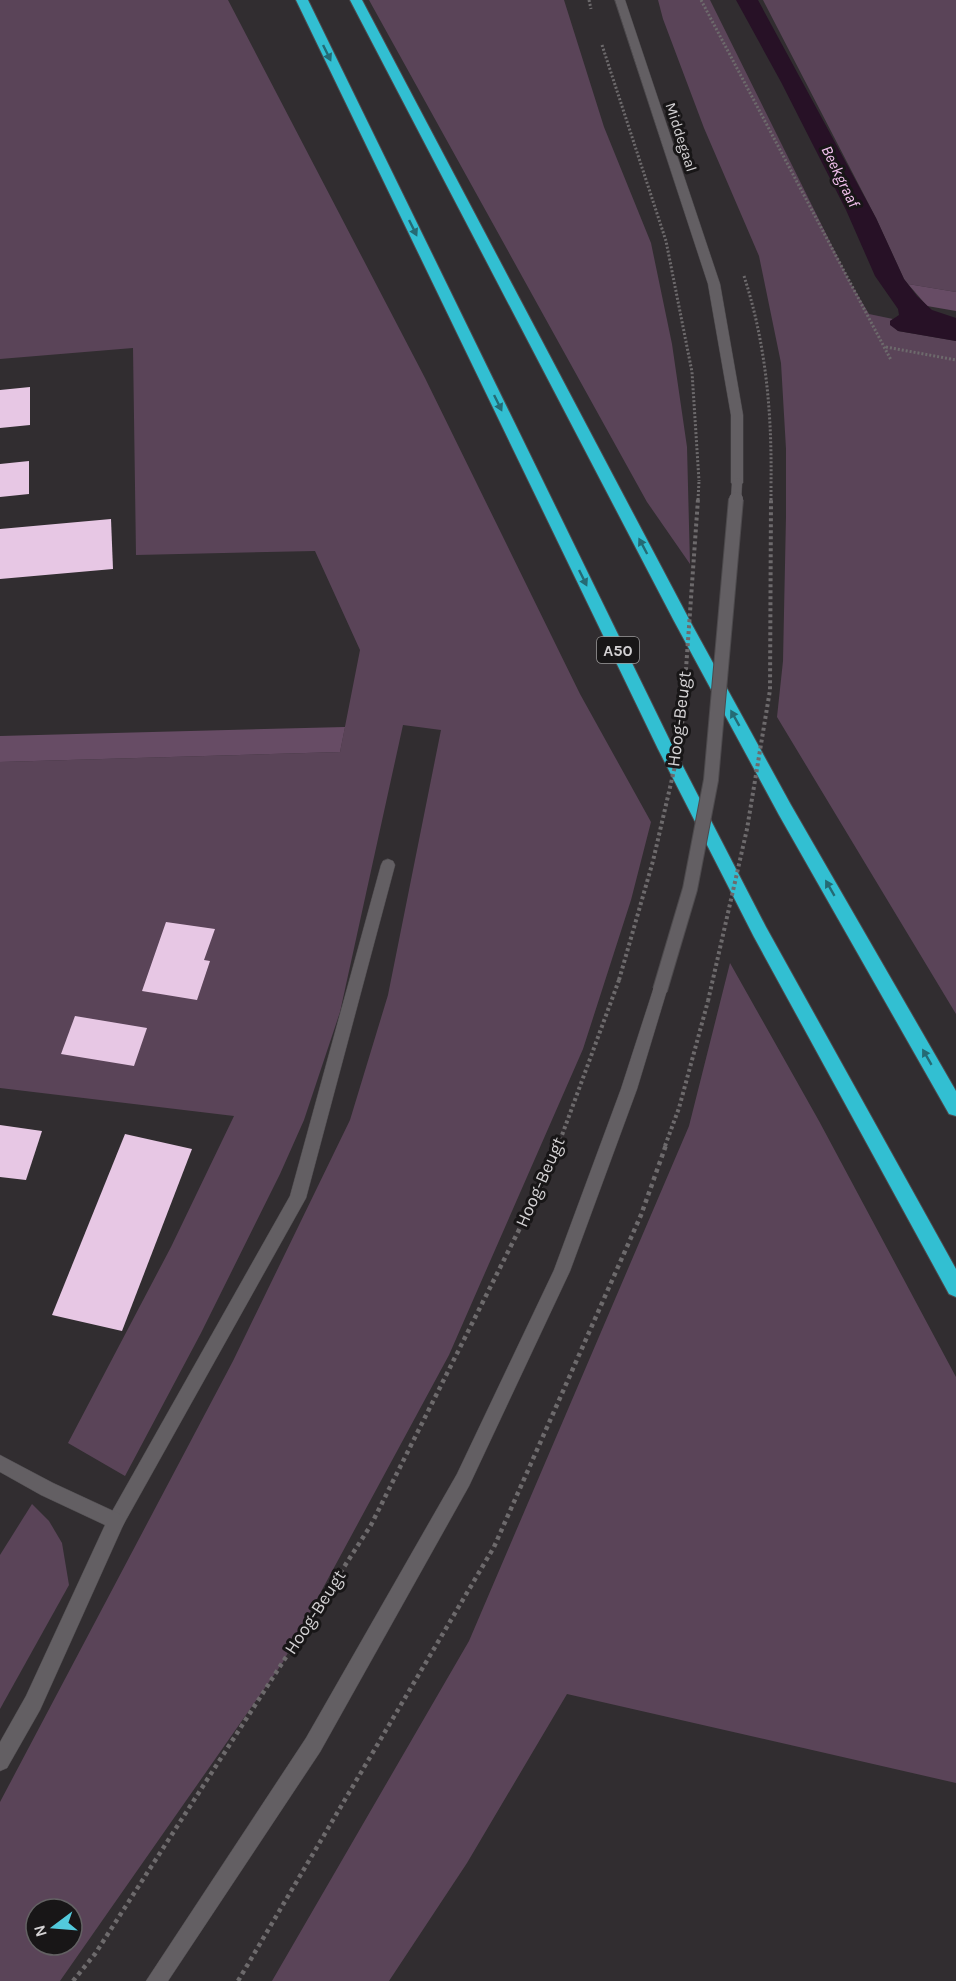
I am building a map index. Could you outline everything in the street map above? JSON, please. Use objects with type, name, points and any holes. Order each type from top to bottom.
[{"type":"highway","name":"A50","points":[[302,0],[687,790],[760,932],[956,1288]]},
{"type":"highway","points":[[356,0],[682,621],[785,810],[956,1108]]},
{"type":"street","name":"Middegaal","points":[[620,0],[714,284]]},
{"type":"street","name":"Hoog-Beugt","points":[[156,1981],[313,1745],[463,1480],[562,1271],[629,1089],[690,889],[711,780],[737,483],[737,415],[714,284]]},
{"type":"street","points":[[0,1761],[33,1703],[116,1521],[298,1198],[388,865]]},
{"type":"street","points":[[0,1462],[47,1489],[116,1521]]},
{"type":"path","points":[[589,0],[592,10]]},
{"type":"path","points":[[701,0],[891,360]]},
{"type":"path","name":"Hoog-Beugt","points":[[73,1981],[94,1954],[371,1525],[549,1170],[619,980],[653,861],[681,740],[699,481],[692,372],[675,281],[666,242],[601,42]]},
{"type":"path","points":[[238,1981],[494,1547],[641,1215],[679,1108],[708,1001],[747,829],[770,690],[772,433],[768,385],[750,293]]},
{"type":"path","points":[[885,347],[956,360]]},
{"type":"shaded area","points":[[0,0],[228,0],[425,378],[580,694],[651,822],[631,900],[583,1049],[449,1355],[283,1662],[84,1947],[84,1897],[24,1897],[24,1957],[77,1957],[60,1981],[0,1981],[0,1802],[233,1361],[350,1120],[388,995],[441,730],[403,725],[340,1012],[304,1120],[280,1174],[201,1333],[125,1476],[68,1443],[171,1247],[234,1116],[0,1088],[0,762],[340,752],[360,650],[315,551],[136,555],[133,348],[0,359]]},
{"type":"shaded area","points":[[369,0],[564,0],[604,127],[651,243],[672,344],[687,447],[690,564],[647,502]]},
{"type":"shaded area","points":[[658,0],[710,0],[849,280],[869,314],[893,319],[890,321],[898,331],[956,341],[956,1014],[777,717],[783,661],[786,516],[786,449],[781,363],[759,256],[704,128]]},
{"type":"shaded area","points":[[763,0],[956,0],[956,292],[908,284],[904,279],[876,218]]},
{"type":"shaded area","points":[[908,284],[956,292],[956,311],[927,306]]},
{"type":"shaded area","points":[[345,727],[340,752],[0,762],[0,736]]},
{"type":"shaded area","points":[[730,963],[819,1121],[956,1377],[956,1783],[567,1694],[467,1863],[389,1981],[272,1981],[469,1641],[689,1126]]},
{"type":"shaded area","points":[[32,1504],[49,1521],[62,1543],[69,1585],[0,1709],[0,1555]]},
{"type":"water","name":"Beekgraaf","points":[[736,0],[758,0],[876,218],[904,279],[932,310],[956,318],[956,341],[898,331],[890,325],[890,321],[899,315],[898,309],[875,276],[846,210],[781,82]]},
{"type":"building","points":[[30,387],[30,425],[0,428],[0,390]]},
{"type":"building","points":[[29,461],[29,494],[0,497],[0,464]]},
{"type":"building","points":[[111,519],[113,569],[0,579],[0,529]]},
{"type":"building","points":[[166,922],[215,929],[204,960],[210,961],[197,1000],[142,991]]},
{"type":"building","points":[[75,1016],[147,1028],[134,1066],[61,1054]]},
{"type":"building","points":[[0,1125],[42,1131],[26,1180],[0,1177]]},
{"type":"building","points":[[125,1134],[192,1149],[122,1331],[52,1315]]}]
